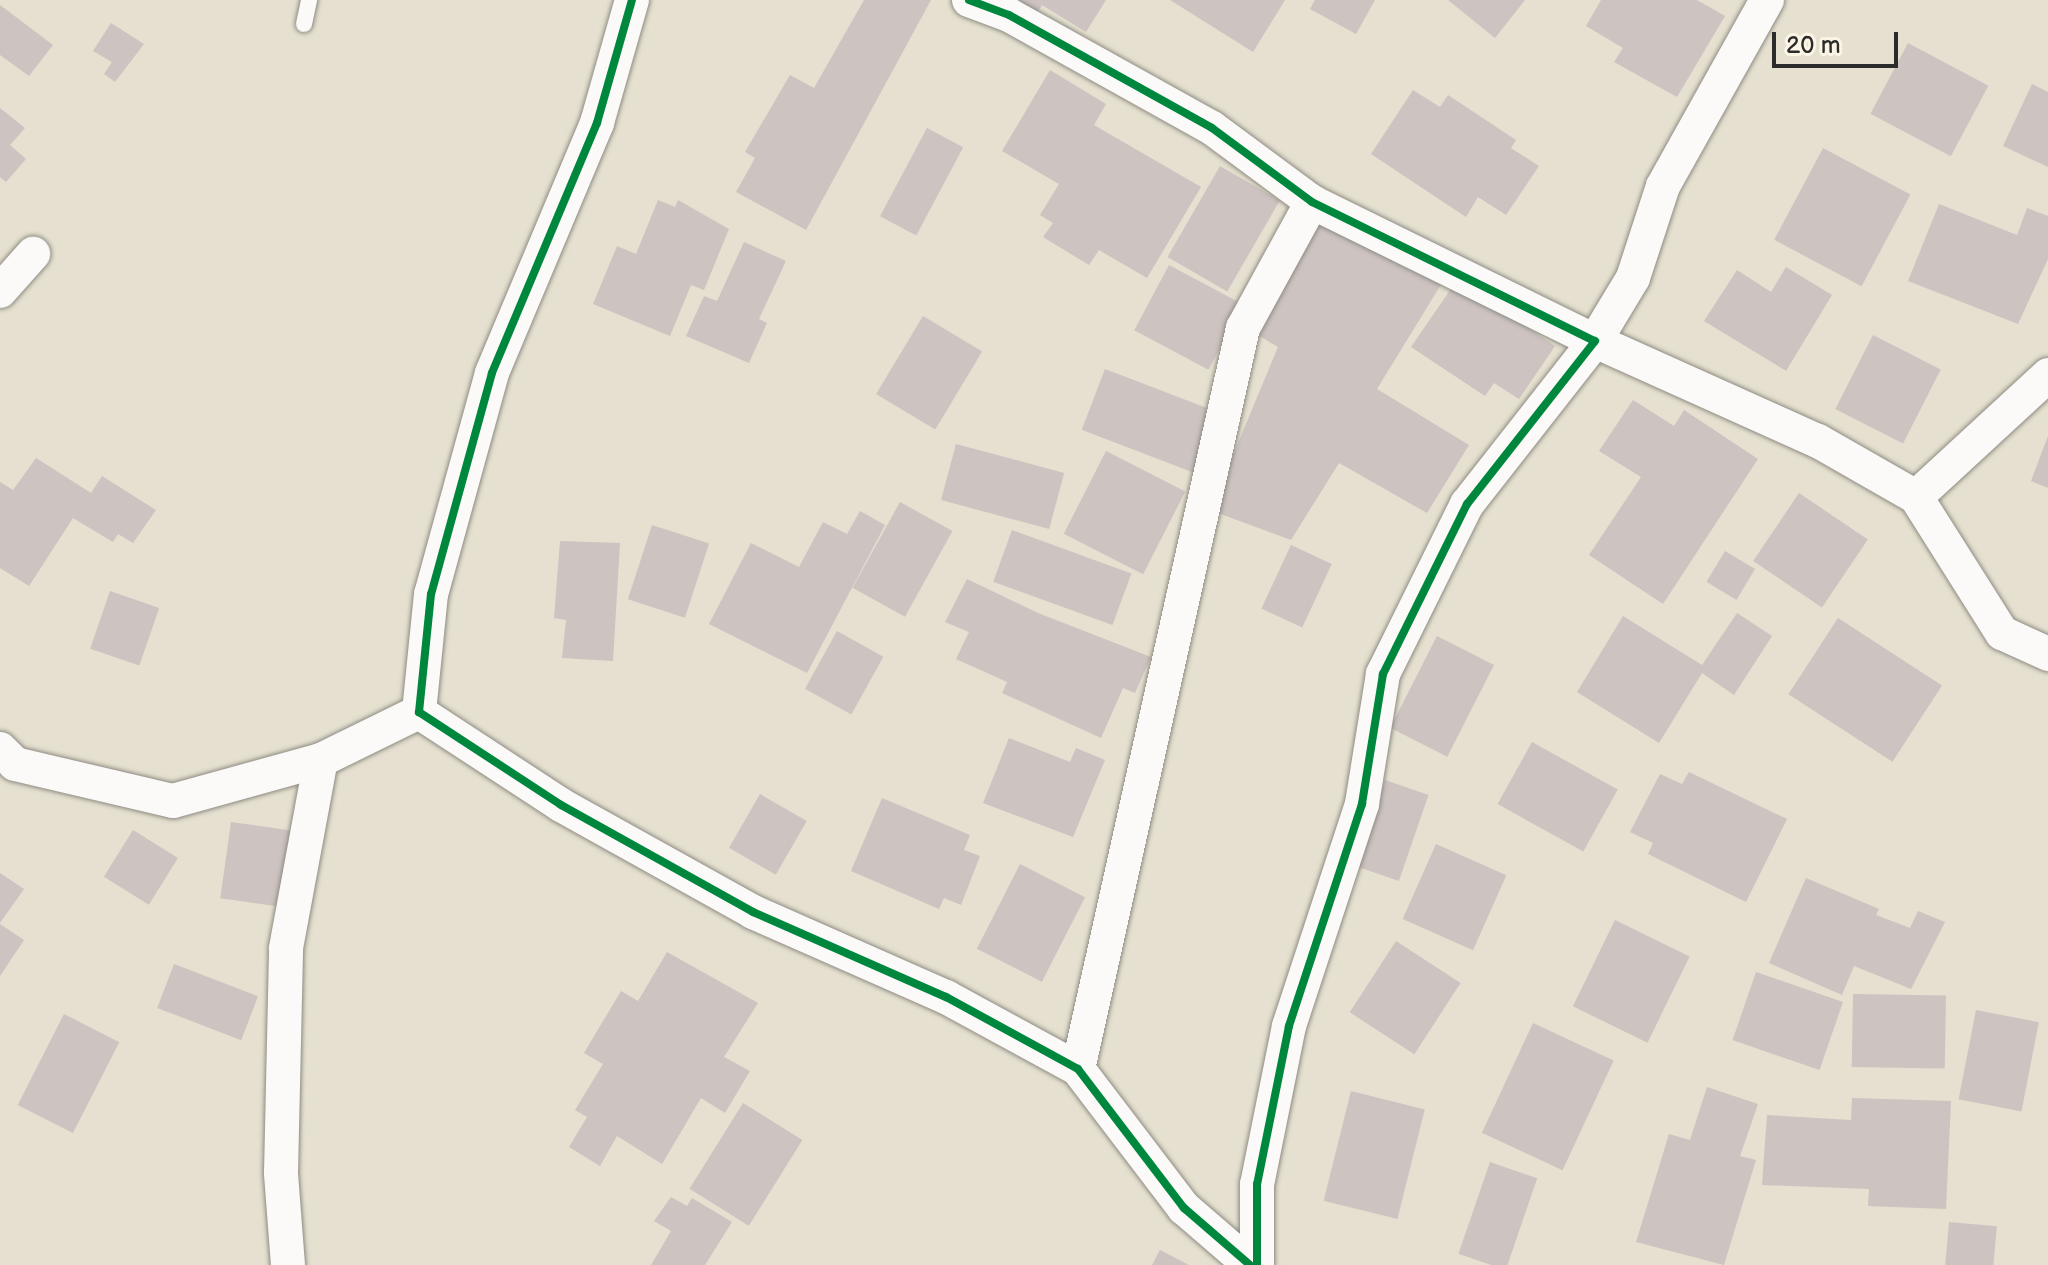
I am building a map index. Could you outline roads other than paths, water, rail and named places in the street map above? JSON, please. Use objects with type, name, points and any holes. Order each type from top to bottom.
[{"type":"street","points":[[419,712],[431,594],[492,373],[597,123],[632,0]]},
{"type":"street","points":[[969,0],[1009,15],[1212,128],[1312,202],[1595,341],[1818,441],[1916,497],[2002,633],[2048,654]]},
{"type":"street","points":[[1257,1265],[1257,1184],[1289,1026],[1362,804],[1383,674],[1467,504],[1595,341],[1633,278],[1663,186],[1767,0]]},
{"type":"street","points":[[1078,1069],[1243,328],[1312,202]]},
{"type":"street","points":[[0,291],[33,254]]},
{"type":"street","points":[[1916,497],[2048,375]]},
{"type":"street","points":[[0,749],[15,764],[173,801],[321,760],[419,712]]},
{"type":"street","points":[[419,712],[561,805],[753,912],[946,997],[1078,1069],[1184,1208],[1250,1265]]},
{"type":"street","points":[[288,1265],[281,1173],[286,948],[321,760]]},
{"type":"lane","points":[[304,24],[309,0]]}]
